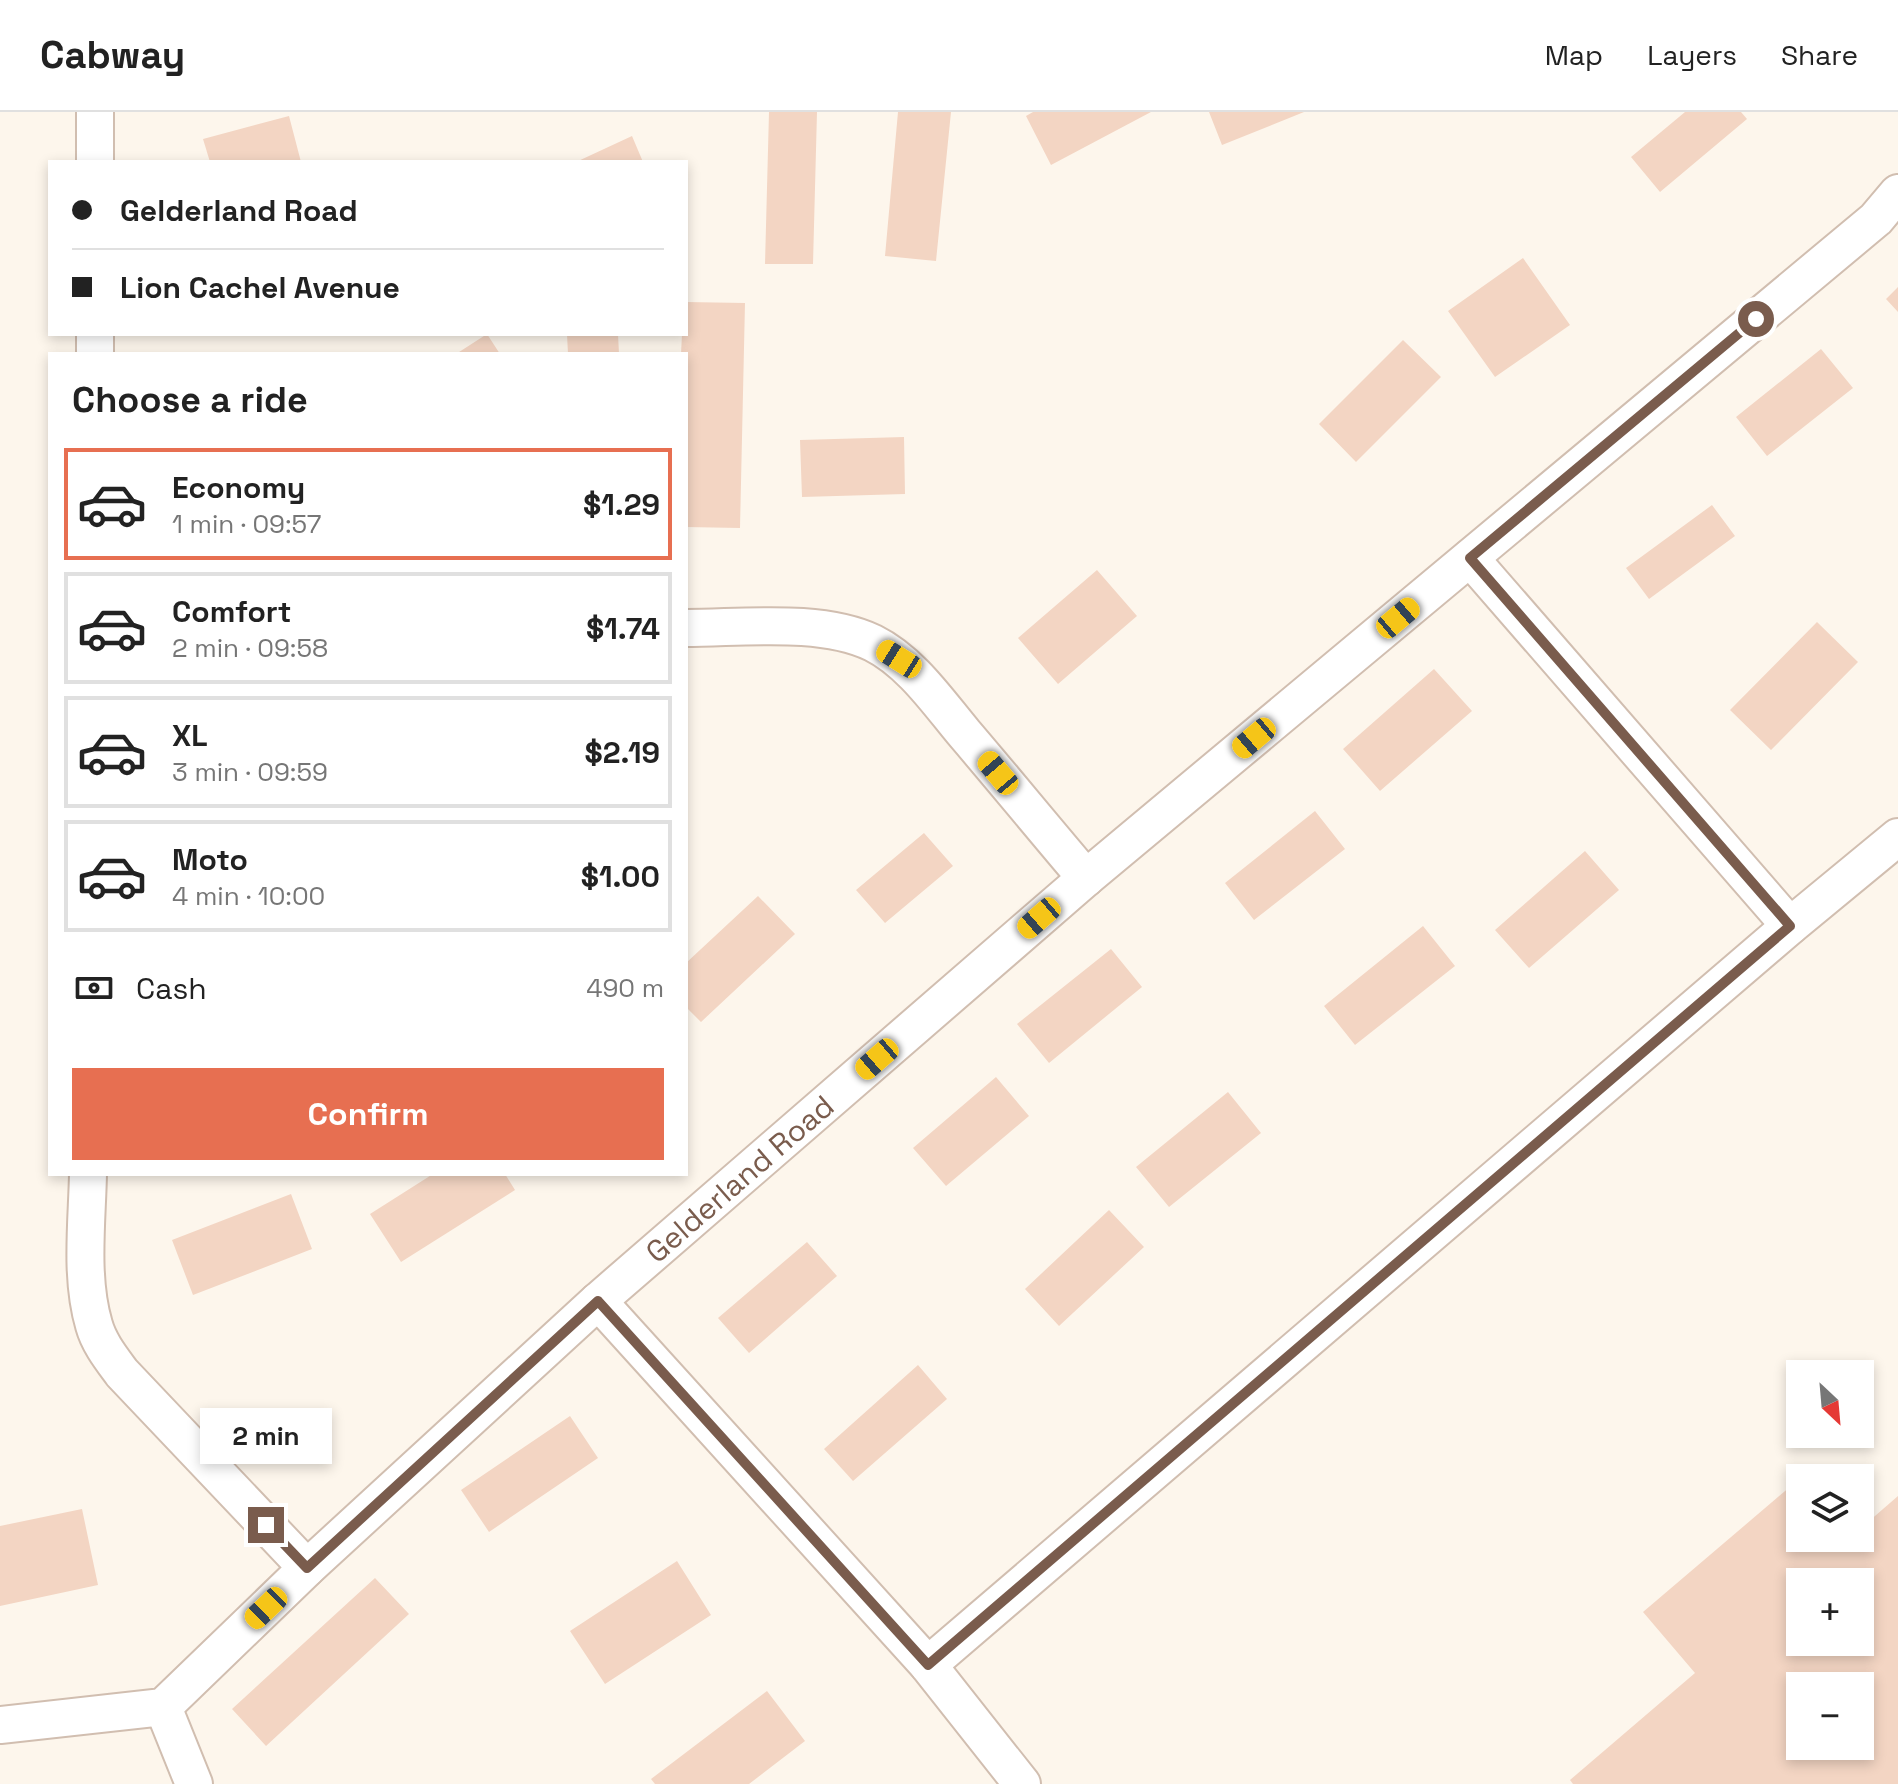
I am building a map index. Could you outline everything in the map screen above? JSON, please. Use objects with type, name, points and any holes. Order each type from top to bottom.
[{"type":"street","points":[[95,112],[95,160]]},
{"type":"street","name":"Gelderland Road","points":[[163,1707],[307,1568],[598,1301],[1086,878],[1876,219],[1898,193]]},
{"type":"street","points":[[1470,558],[1790,926]]},
{"type":"street","points":[[688,628],[811,628],[873,643],[899,659],[1086,878]]},
{"type":"street","points":[[928,1665],[1790,926],[1898,837]]},
{"type":"street","points":[[88,1176],[89,1303],[104,1349],[122,1373],[307,1568]]},
{"type":"street","points":[[598,1301],[928,1665],[1022,1784]]},
{"type":"street","points":[[0,1725],[163,1707],[194,1784]]},
{"type":"building","points":[[769,112],[817,112],[813,264],[765,264]]},
{"type":"building","points":[[898,112],[951,112],[936,261],[885,256]]},
{"type":"building","points":[[1033,112],[1151,112],[1051,165],[1026,116]]},
{"type":"building","points":[[1209,112],[1304,112],[1222,145]]},
{"type":"building","points":[[1685,112],[1741,112],[1747,119],[1660,192],[1631,157]]},
{"type":"building","points":[[289,116],[300,160],[209,160],[203,139]]},
{"type":"building","points":[[632,136],[642,160],[580,160]]},
{"type":"building","points":[[1523,258],[1570,325],[1495,377],[1448,311]]},
{"type":"building","points":[[1898,287],[1898,312],[1886,299]]},
{"type":"building","points":[[688,302],[745,303],[740,528],[688,527],[688,352],[681,352],[682,336],[688,336]]},
{"type":"building","points":[[488,336],[499,352],[459,352]]},
{"type":"building","points":[[567,336],[618,336],[619,352],[568,352]]},
{"type":"building","points":[[1403,340],[1441,377],[1356,462],[1319,424]]},
{"type":"building","points":[[1821,349],[1853,388],[1767,456],[1736,417]]},
{"type":"building","points":[[904,437],[905,494],[802,497],[800,440]]},
{"type":"building","points":[[1712,505],[1735,536],[1649,599],[1626,568]]},
{"type":"building","points":[[1097,570],[1137,616],[1058,684],[1018,638]]},
{"type":"building","points":[[1817,622],[1858,662],[1771,750],[1730,710]]},
{"type":"building","points":[[1434,669],[1472,711],[1380,791],[1343,749]]},
{"type":"building","points":[[1315,811],[1345,849],[1254,920],[1225,883]]},
{"type":"building","points":[[924,833],[953,866],[885,923],[856,890]]},
{"type":"building","points":[[1585,851],[1619,890],[1529,968],[1495,930]]},
{"type":"building","points":[[758,896],[795,934],[701,1022],[688,1009],[688,961]]},
{"type":"building","points":[[1423,926],[1455,966],[1355,1045],[1324,1006]]},
{"type":"building","points":[[1111,949],[1142,987],[1049,1063],[1017,1024]]},
{"type":"building","points":[[996,1077],[1029,1116],[946,1186],[913,1148]]},
{"type":"building","points":[[1228,1092],[1261,1133],[1169,1207],[1136,1167]]},
{"type":"building","points":[[430,1176],[506,1176],[515,1190],[401,1262],[370,1214]]},
{"type":"building","points":[[291,1194],[312,1249],[193,1295],[172,1240]]},
{"type":"building","points":[[1109,1210],[1144,1247],[1059,1326],[1025,1289]]},
{"type":"building","points":[[807,1242],[837,1276],[749,1353],[718,1318]]},
{"type":"building","points":[[918,1365],[947,1399],[853,1481],[824,1449]]},
{"type":"building","points":[[570,1416],[598,1458],[489,1532],[461,1490]]},
{"type":"building","points":[[1786,1490],[1786,1552],[1874,1552],[1874,1517],[1898,1496],[1898,1784],[1573,1784],[1570,1780],[1695,1673],[1643,1612]]},
{"type":"building","points":[[82,1509],[98,1585],[0,1606],[0,1526]]},
{"type":"building","points":[[677,1561],[711,1615],[605,1684],[570,1631]]},
{"type":"building","points":[[375,1578],[409,1614],[266,1746],[232,1709]]},
{"type":"building","points":[[767,1691],[805,1741],[749,1784],[655,1784],[651,1779]]},
{"type":"route","points":[[266,1525],[307,1568],[598,1301],[928,1665],[1790,926],[1470,558],[1756,319]]}]
